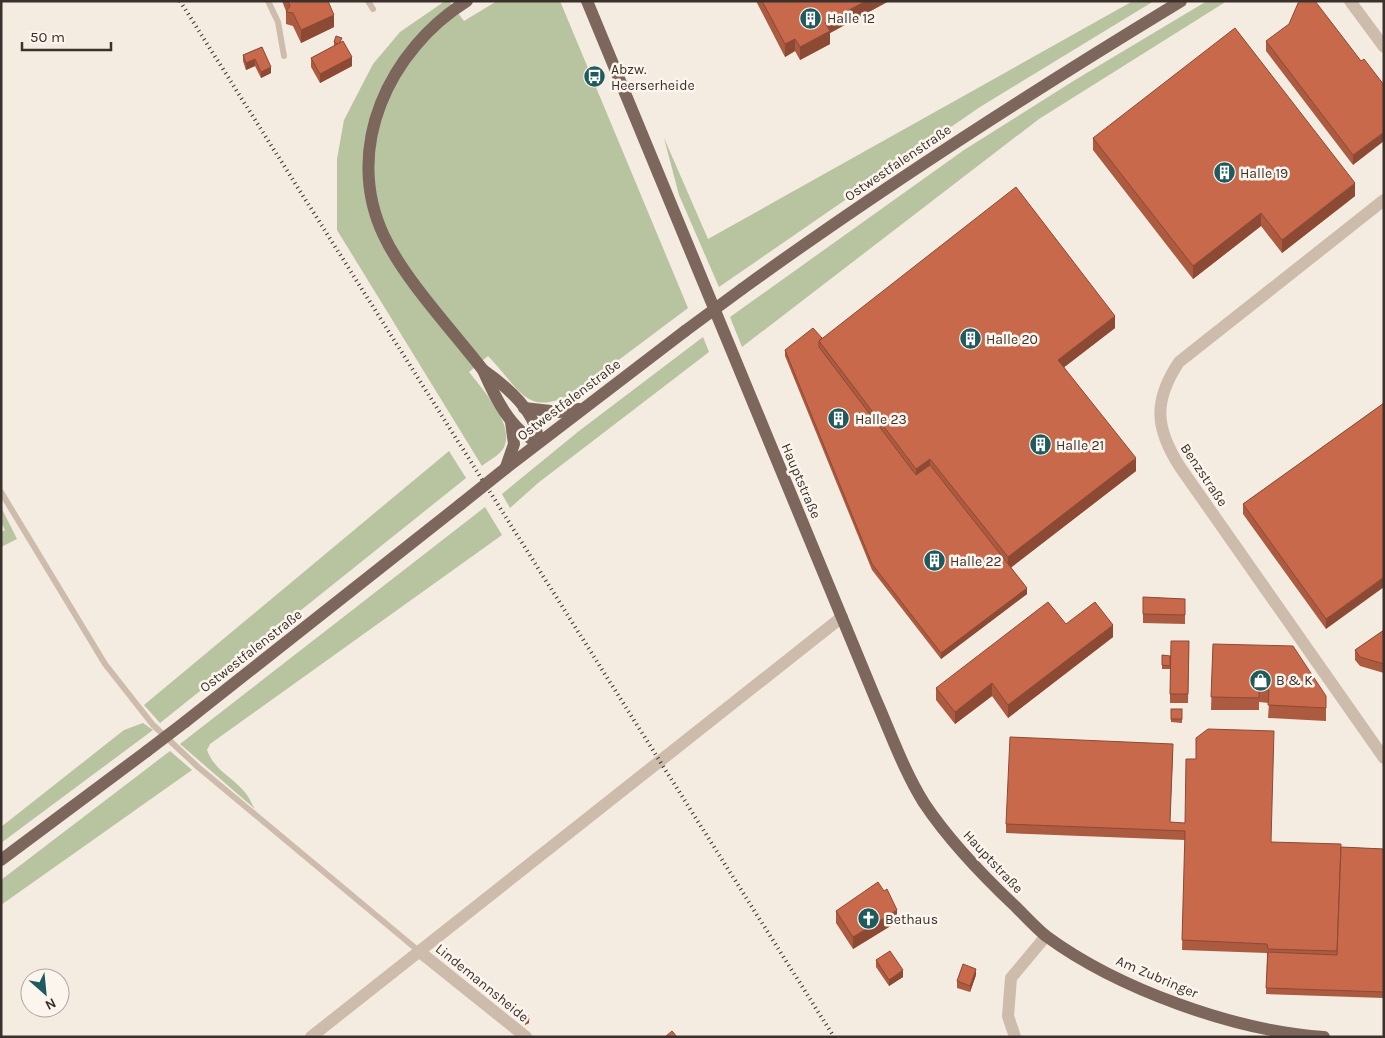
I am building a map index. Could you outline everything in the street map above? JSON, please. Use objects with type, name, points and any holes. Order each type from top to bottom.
[{"type":"main road","points":[[468,1],[437,23],[415,45],[398,68],[377,112],[372,137],[370,177],[372,197],[384,237],[406,273],[483,370],[490,386],[511,419],[529,439],[538,442],[536,425],[524,408],[500,382],[483,370]]},
{"type":"main road","name":"Hauptstraße","points":[[587,1],[898,750],[924,802],[963,855],[1046,936]]},
{"type":"main road","points":[[594,19],[596,1]]},
{"type":"main road","name":"Ostwestfalenstraße","points":[[1,860],[185,722],[538,442],[685,330],[864,203],[988,120],[1181,1]]},
{"type":"main road","points":[[524,408],[559,412],[582,409]]},
{"type":"main road","points":[[506,468],[514,444],[511,419]]},
{"type":"main road","name":"Am Zubringer","points":[[1046,936],[1102,970],[1180,1005],[1235,1021],[1306,1036],[1324,1037]]},
{"type":"street","points":[[1350,1],[1384,47]]},
{"type":"street","name":"Benzstraße","points":[[1384,200],[1179,362],[1165,382],[1160,421],[1169,450],[1180,468],[1384,758]]},
{"type":"street","points":[[311,1037],[842,617]]},
{"type":"street","points":[[1015,1037],[1008,1016],[1011,978],[1046,936]]},
{"type":"street","name":"Lindemannsheide","points":[[420,952],[526,1037]]},
{"type":"lane","points":[[268,1],[278,22],[284,56]]},
{"type":"lane","points":[[368,1],[373,9]]},
{"type":"lane","points":[[1,492],[105,664],[153,725],[198,767],[420,952]]},
{"type":"green space","points":[[445,1],[449,1],[464,21],[497,1],[560,1],[688,308],[580,389],[562,398],[548,402],[537,402],[527,398],[488,356],[469,372],[502,419],[506,440],[501,452],[482,466],[337,230],[337,159],[344,120],[373,64],[400,32]]},
{"type":"green space","points":[[1133,1],[1154,1],[980,107],[719,287],[679,195],[664,138],[708,239]]},
{"type":"green space","points":[[1207,1],[1227,1],[1039,119],[742,347],[730,317],[964,150],[1075,80]]},
{"type":"green space","points":[[703,337],[709,352],[538,483],[510,508],[502,494],[579,431]]},
{"type":"green space","points":[[449,451],[466,478],[160,723],[144,705]]},
{"type":"green space","points":[[1,507],[17,539],[1,547],[1,532],[5,530],[1,522]]},
{"type":"green space","points":[[485,507],[502,535],[210,744],[207,750],[215,764],[242,789],[255,809],[180,744]]},
{"type":"green space","points":[[143,723],[153,730],[1,843],[1,827],[124,730]]},
{"type":"green space","points":[[170,751],[192,770],[1,905],[1,880]]},
{"type":"building","points":[[288,1],[328,1],[334,15],[301,30],[293,13],[286,12],[290,6]]},
{"type":"building","name":"Halle 12","points":[[762,1],[866,1],[825,23],[830,31],[800,47],[795,39],[785,44]]},
{"type":"building","points":[[1299,1],[1315,1],[1361,61],[1364,59],[1384,85],[1384,132],[1353,155],[1266,41],[1289,24]]},
{"type":"building","name":"Halle 19","points":[[1235,28],[1355,183],[1282,240],[1261,213],[1193,266],[1093,138]]},
{"type":"building","points":[[336,36],[342,38],[338,44],[334,42]]},
{"type":"building","points":[[343,41],[352,57],[320,74],[311,58]]},
{"type":"building","points":[[262,47],[271,67],[261,72],[255,59],[246,63],[243,55]]},
{"type":"building","name":"Halle 20","points":[[1016,187],[1115,316],[1058,360],[1136,458],[1008,557],[930,459],[916,469],[819,341]]},
{"type":"building","points":[[813,328],[822,338],[819,341],[819,347],[916,475],[930,465],[1027,588],[941,653],[872,564],[785,350]]},
{"type":"building","points":[[1384,403],[1384,577],[1326,619],[1243,504]]},
{"type":"building","points":[[1143,597],[1185,599],[1185,615],[1143,614]]},
{"type":"building","points":[[1048,602],[1066,624],[1095,602],[1113,625],[1008,705],[992,683],[955,712],[936,688]]},
{"type":"building","points":[[1384,630],[1384,664],[1360,657],[1355,650]]},
{"type":"building","points":[[1171,641],[1189,641],[1188,694],[1170,694]]},
{"type":"building","name":"B & K","points":[[1213,644],[1293,646],[1326,696],[1326,708],[1268,705],[1269,690],[1259,690],[1259,698],[1211,697]]},
{"type":"building","points":[[1162,655],[1170,656],[1170,666],[1162,665]]},
{"type":"building","points":[[1171,709],[1182,709],[1182,719],[1171,719]]},
{"type":"building","points":[[1208,729],[1274,731],[1271,842],[1341,844],[1337,951],[1268,949],[1267,944],[1182,940],[1185,831],[1006,824],[1010,737],[1173,744],[1170,822],[1185,823],[1186,759],[1196,759],[1196,738]]},
{"type":"building","points":[[1341,847],[1384,849],[1384,992],[1266,988],[1268,952],[1337,955]]},
{"type":"building","name":"Bethaus","points":[[878,882],[884,891],[887,889],[897,910],[853,937],[836,911]]},
{"type":"building","points":[[890,951],[903,970],[889,980],[876,960]]},
{"type":"building","points":[[963,964],[976,969],[970,986],[957,981]]},
{"type":"building","points":[[528,1015],[529,1020],[525,1022],[524,1017]]},
{"type":"building","points":[[672,1031],[677,1037],[665,1037]]},
{"type":"railway","points":[[180,1],[834,1037]]},
{"type":"place","name":"Halle 12","points":[[811,18]]},
{"type":"place","name":"Abzw. Heerserheide","points":[[595,77]]},
{"type":"place","name":"Halle 19","points":[[1224,173]]},
{"type":"place","name":"Halle 20","points":[[970,339]]},
{"type":"place","name":"Halle 23","points":[[839,419]]},
{"type":"place","name":"Halle 21","points":[[1040,445]]},
{"type":"place","name":"Halle 22","points":[[934,561]]},
{"type":"place","name":"B & K","points":[[1260,680]]},
{"type":"place","name":"Bethaus","points":[[869,919]]}]
